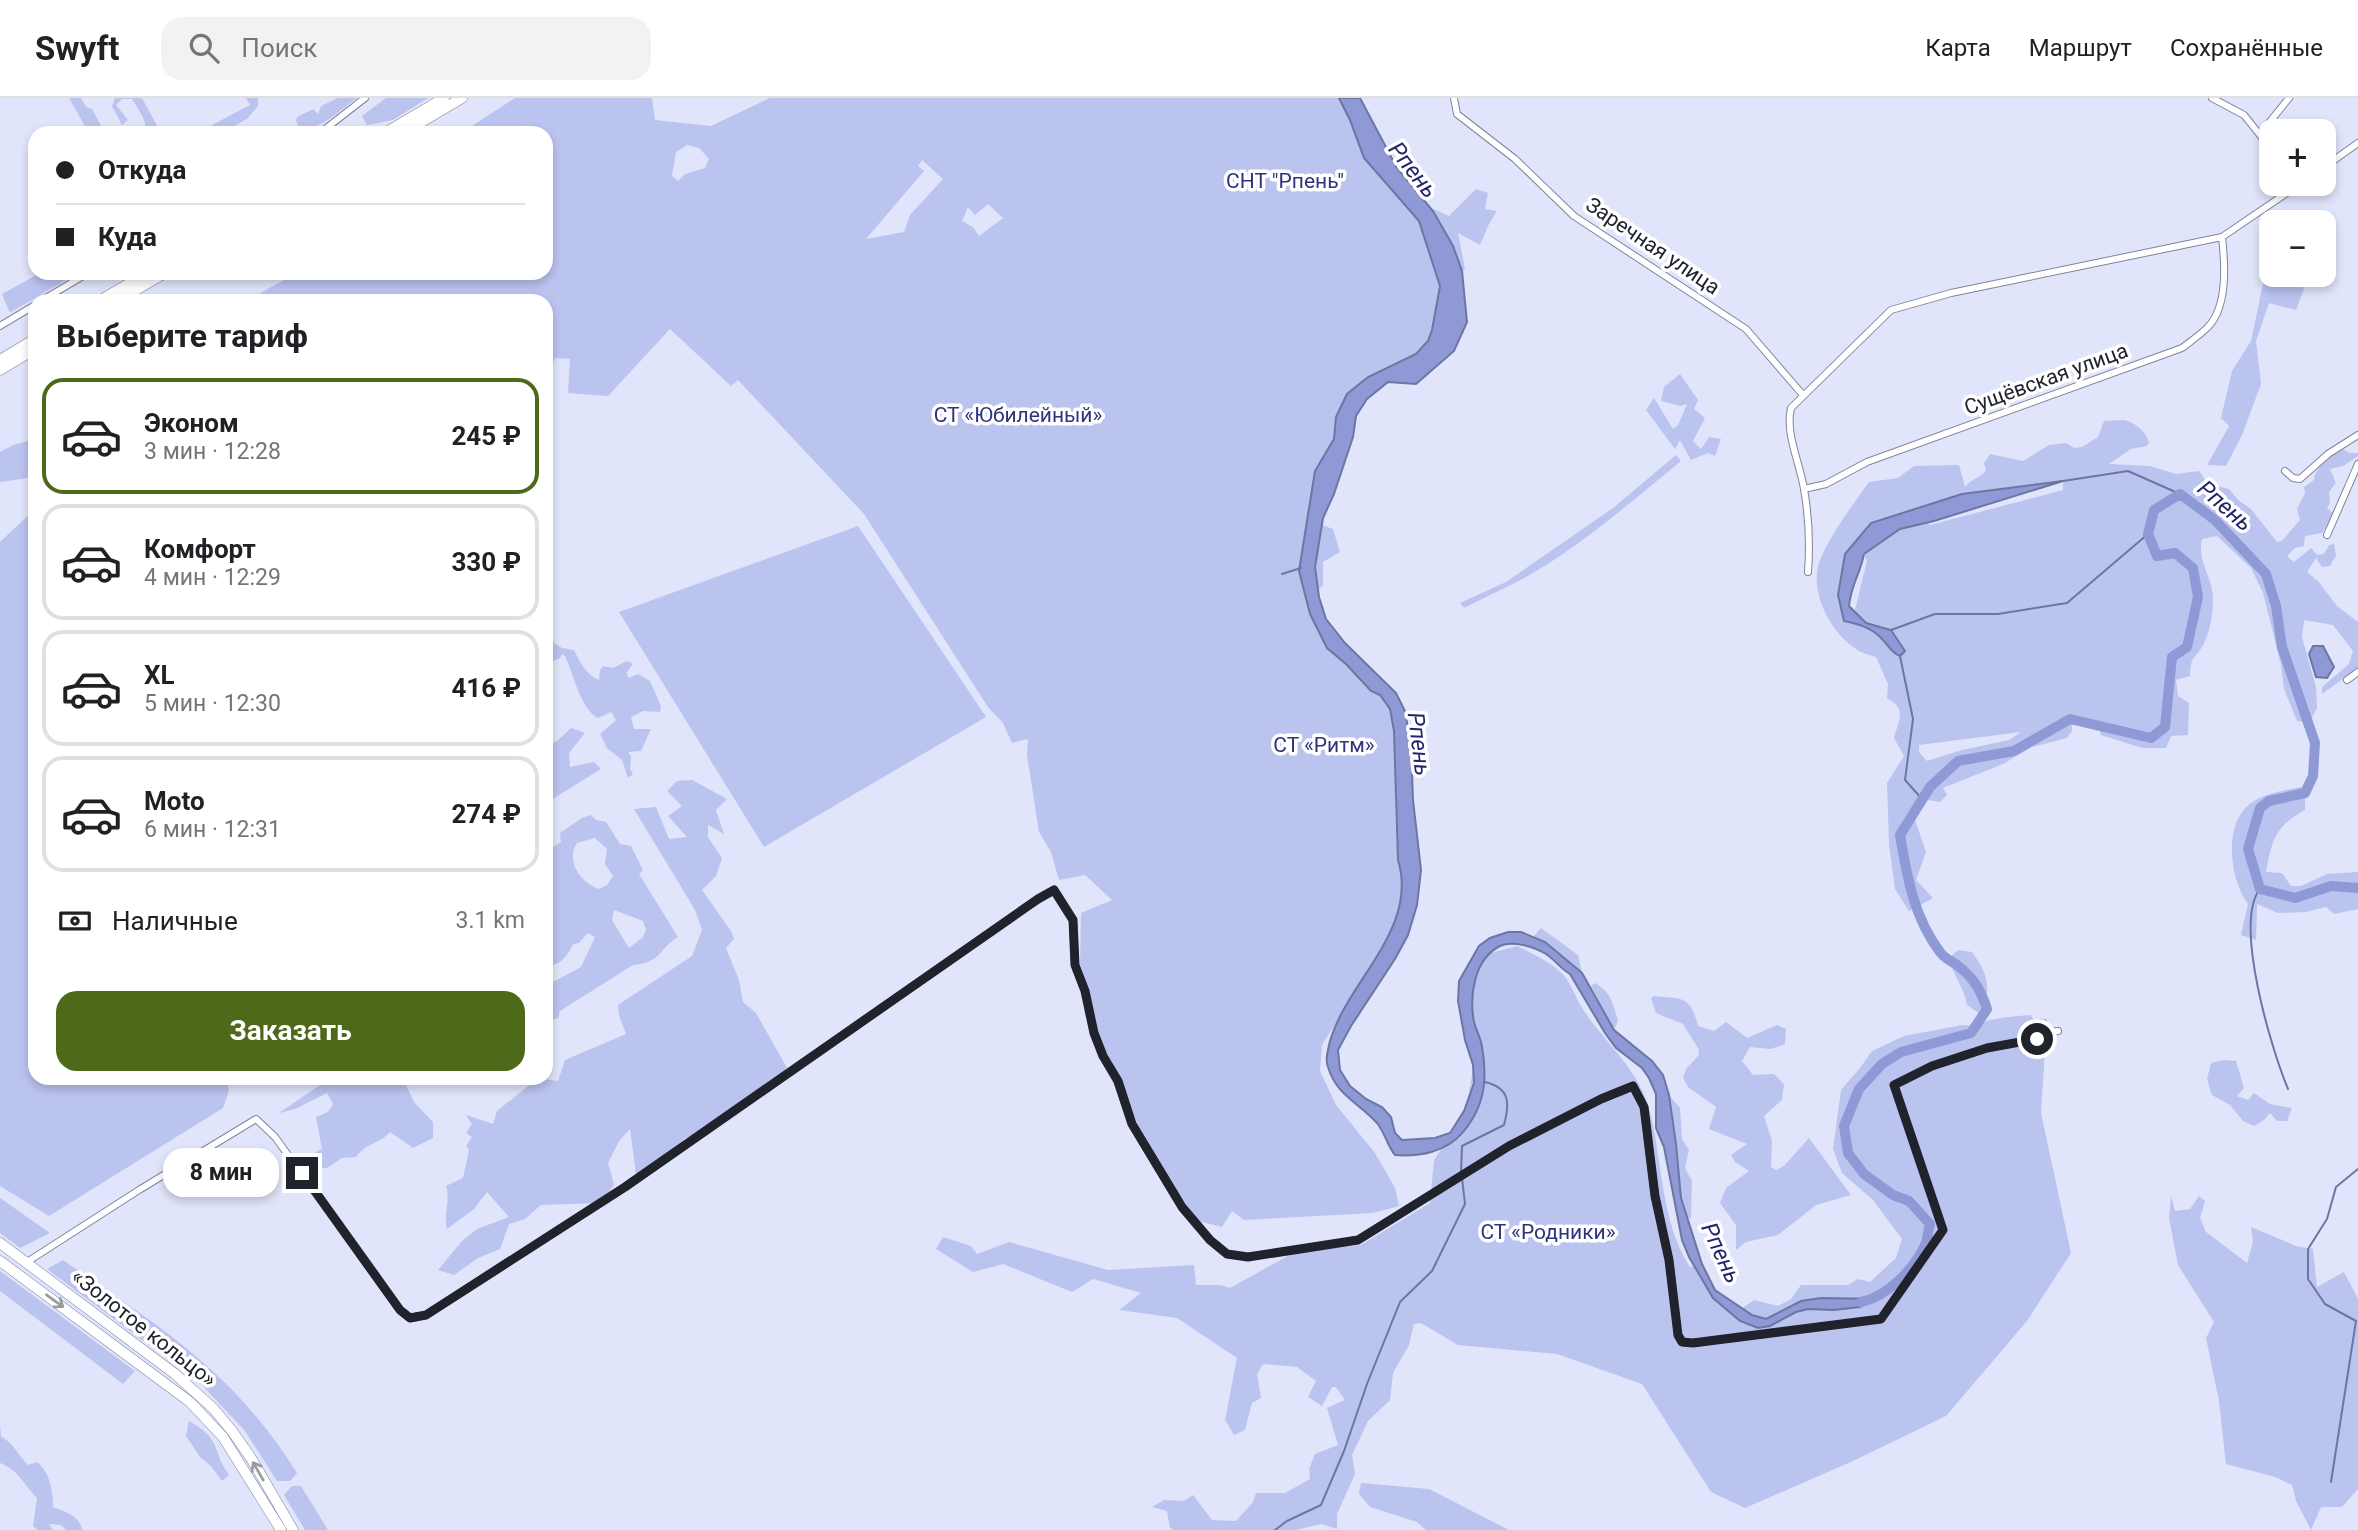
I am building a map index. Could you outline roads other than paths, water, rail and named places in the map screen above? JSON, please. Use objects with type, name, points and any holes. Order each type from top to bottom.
[{"type":"highway","points":[[397,126],[444,98]]},
{"type":"highway","points":[[415,126],[462,98]]},
{"type":"highway","points":[[111,294],[135,280]]},
{"type":"highway","points":[[129,294],[153,280]]},
{"type":"highway","points":[[0,360],[28,343]]},
{"type":"highway","points":[[0,370],[28,353]]},
{"type":"highway","name":"«Золотое кольцо»","points":[[0,1243],[175,1374],[213,1408],[251,1458],[293,1530]]},
{"type":"highway","name":"«Золотое кольцо»","points":[[0,1261],[190,1402],[223,1437],[281,1530]]},
{"type":"street","points":[[329,126],[365,98]]},
{"type":"street","name":"Заречная улица","points":[[1454,98],[1457,114],[1515,159],[1574,216],[1746,329],[1803,396]]},
{"type":"street","points":[[2212,98],[2244,115],[2259,133]]},
{"type":"street","points":[[2272,119],[2289,98]]},
{"type":"street","points":[[2336,159],[2358,143]]},
{"type":"street","points":[[1808,572],[1811,546],[1804,489],[1788,420],[1791,408],[1891,310],[1951,293],[2222,237],[2282,196]]},
{"type":"street","name":"Сущёвская улица","points":[[1804,489],[1826,484],[1867,462],[2182,348],[2209,326],[2219,310],[2222,237]]},
{"type":"street","points":[[53,294],[76,280]]},
{"type":"street","points":[[0,326],[28,309]]},
{"type":"street","points":[[2285,471],[2293,478],[2300,479],[2328,454],[2358,435]]},
{"type":"street","points":[[2327,535],[2358,464]]},
{"type":"street","points":[[2347,680],[2358,672]]},
{"type":"street","points":[[27,1262],[256,1119],[275,1137],[400,1310],[410,1318],[426,1315],[613,1195],[1054,890],[1073,920],[1075,965],[1085,991],[1094,1033],[1103,1056],[1118,1081],[1132,1124],[1182,1207],[1210,1240],[1227,1254],[1248,1257],[1358,1240],[1518,1141],[1633,1086],[1644,1107],[1655,1196],[1669,1260],[1678,1335],[1682,1342],[1693,1343],[1881,1319],[1943,1230],[1894,1085],[1942,1062],[1987,1048],[2037,1039],[2049,1032],[2058,1031]]},
{"type":"waterway","points":[[2063,481],[2128,471],[2180,494]]},
{"type":"waterway","name":"Рпень","points":[[1861,1302],[1890,1288],[1907,1272],[1925,1245],[1930,1224],[1909,1201],[1893,1195],[1864,1174],[1848,1153],[1844,1126],[1859,1089],[1882,1064],[1901,1052],[1971,1033],[1987,1009],[1972,979],[1946,958],[1931,939],[1909,882],[1900,835],[1930,787],[1958,761],[2014,751],[2070,719],[2151,738],[2165,727],[2172,657],[2187,647],[2198,597],[2193,568],[2175,553],[2157,556],[2148,534],[2154,510],[2180,494],[2215,520],[2266,574],[2276,606],[2282,647],[2315,743],[2313,776],[2305,793],[2269,801],[2260,808],[2248,849],[2260,889],[2295,898],[2331,886],[2358,888]]},
{"type":"waterway","points":[[1891,630],[1935,614],[1998,614],[2067,603],[2148,534]]},
{"type":"waterway","points":[[1282,574],[1301,568]]},
{"type":"waterway","points":[[1900,656],[1913,719],[1905,780],[1922,799]]},
{"type":"waterway","points":[[2260,889],[2253,906],[2253,957],[2265,1018],[2288,1089]]},
{"type":"waterway","points":[[1461,1173],[1462,1146],[1504,1125],[1507,1110],[1504,1092],[1485,1082]]},
{"type":"waterway","points":[[2331,1482],[2356,1321],[2325,1304],[2308,1279],[2308,1249],[2327,1219],[2336,1187],[2358,1169]]},
{"type":"waterway","points":[[1275,1530],[1287,1521],[1321,1505],[1400,1302],[1432,1271],[1465,1204],[1462,1178]]},
{"type":"park label","name":"СНТ \"Рпень\"","points":[[1285,181]]},
{"type":"park label","name":"СТ «Юбилейный»","points":[[1018,415]]},
{"type":"park label","name":"СТ «Ритм»","points":[[1324,745]]},
{"type":"park label","name":"СТ «Родники»","points":[[1548,1232]]}]
